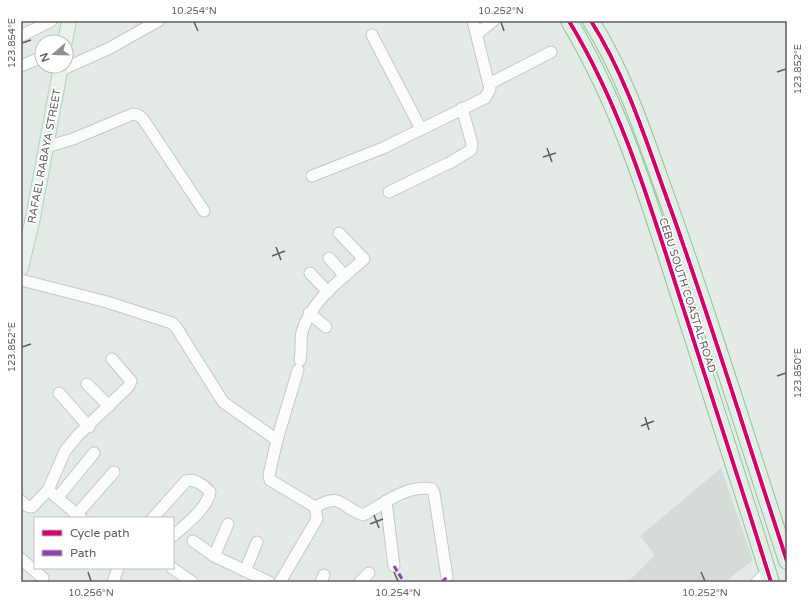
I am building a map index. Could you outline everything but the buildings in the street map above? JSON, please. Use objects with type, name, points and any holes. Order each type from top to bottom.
[{"type":"highway","name":"CEBU SOUTH COASTAL ROAD","points":[[569,21],[600,80],[624,135],[663,245],[765,578]]},
{"type":"highway","name":"CEBU SOUTH COASTAL ROAD","points":[[591,21],[618,72],[647,142],[682,242],[787,561]]},
{"type":"main road","points":[[67,34],[69,21]]},
{"type":"main road","name":"RAFAEL RABAYA STREET","points":[[21,268],[29,238],[60,74]]},
{"type":"street","points":[[21,36],[51,21]]},
{"type":"street","points":[[74,63],[110,48],[158,21]]},
{"type":"street","points":[[312,176],[370,154],[485,98],[489,93],[488,84],[473,21]]},
{"type":"street","points":[[477,34],[493,21]]},
{"type":"street","points":[[372,35],[422,129]]},
{"type":"street","points":[[488,84],[551,52]]},
{"type":"street","points":[[21,66],[34,60]]},
{"type":"street","points":[[389,192],[451,162],[471,150],[472,144],[462,108]]},
{"type":"street","points":[[46,147],[73,139],[133,114],[138,115],[143,119],[204,211]]},
{"type":"street","points":[[280,582],[317,519],[315,507],[270,480],[269,475],[277,440],[299,365],[302,334],[309,313],[328,292],[364,259],[339,233]]},
{"type":"street","points":[[328,258],[345,276]]},
{"type":"street","points":[[310,273],[328,292]]},
{"type":"street","points":[[21,280],[107,302],[172,323],[223,402],[277,440]]},
{"type":"street","points":[[309,313],[326,327]]},
{"type":"street","points":[[21,501],[27,506],[32,507],[48,490],[65,451],[78,435],[89,427],[129,386],[131,381],[112,359]]},
{"type":"street","points":[[87,384],[109,406]]},
{"type":"street","points":[[59,393],[89,427]]},
{"type":"street","points":[[58,497],[94,454]]},
{"type":"street","points":[[48,490],[79,516],[114,472]]},
{"type":"street","points":[[154,517],[186,481],[190,479],[206,488],[210,492],[203,506],[174,535]]},
{"type":"street","points":[[315,507],[327,500],[335,499],[363,515],[379,507],[386,501],[406,492],[426,488],[432,489],[434,492],[446,578]]},
{"type":"street","points":[[386,501],[394,566]]},
{"type":"street","points":[[214,556],[228,524]]},
{"type":"street","points":[[194,541],[214,556],[269,582]]},
{"type":"street","points":[[245,571],[257,542]]},
{"type":"street","points":[[21,559],[43,578]]},
{"type":"street","points":[[113,582],[118,569]]},
{"type":"street","points":[[173,569],[187,581]]},
{"type":"street","points":[[360,582],[369,573]]},
{"type":"shaded area","points":[[721,468],[753,560],[725,582],[629,581],[655,555],[640,536]]},
{"type":"marked path","points":[[394,566],[404,582]]},
{"type":"marked path","points":[[442,582],[447,577]]},
{"type":"cycle path","points":[[569,21],[603,86],[632,154],[714,402],[771,582]]},
{"type":"cycle path","points":[[591,21],[604,43],[626,88],[644,135],[701,295],[787,561]]}]
